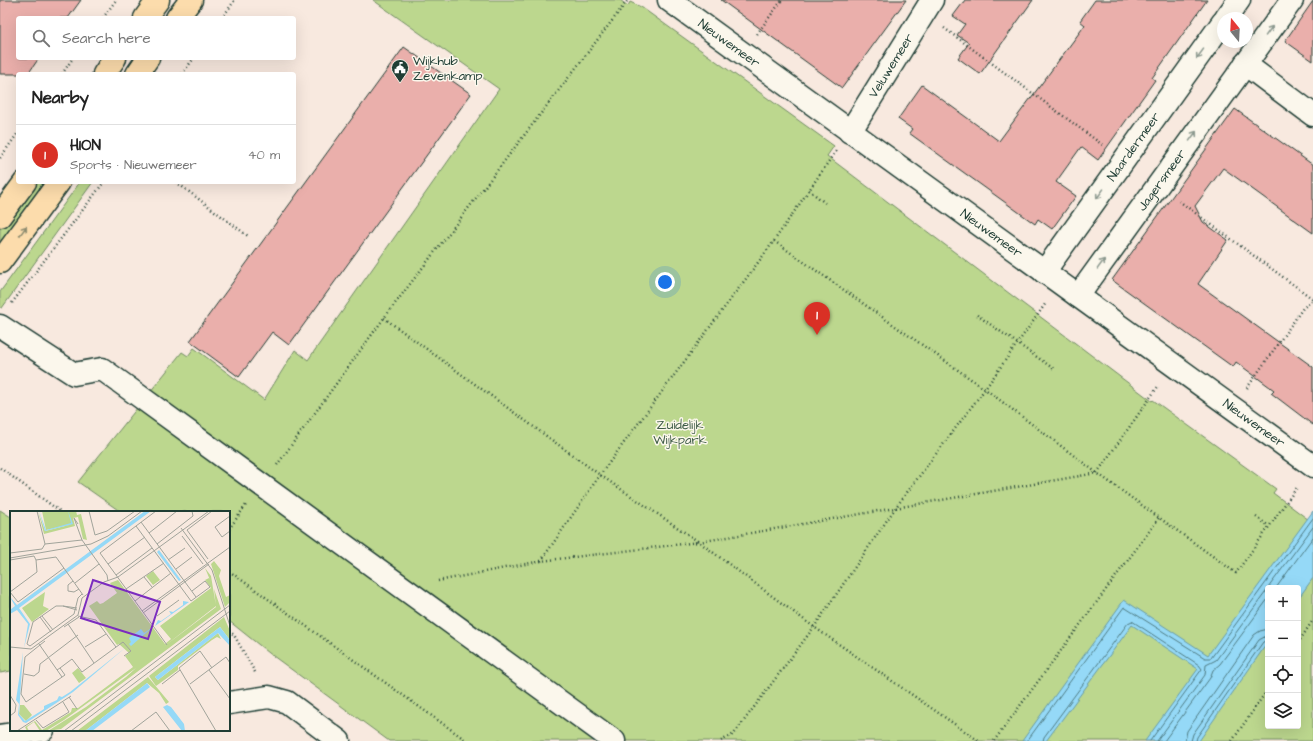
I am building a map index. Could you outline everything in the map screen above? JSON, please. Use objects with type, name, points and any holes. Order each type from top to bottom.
[{"type":"main road","points":[[146,16],[158,0]]},
{"type":"main road","points":[[179,16],[191,0]]},
{"type":"main road","points":[[105,72],[114,60]]},
{"type":"main road","points":[[138,72],[147,60]]},
{"type":"main road","points":[[0,216],[23,184]]},
{"type":"main road","points":[[0,262],[58,184]]},
{"type":"street","name":"Nieuwemeer","points":[[669,0],[1313,466]]},
{"type":"street","points":[[1230,12],[1239,0]]},
{"type":"street","name":"Jagersmeer","points":[[1078,296],[1292,0]]},
{"type":"street","name":"Veluwemeer","points":[[850,132],[927,6]]},
{"type":"street","name":"Naardermeer","points":[[1052,277],[1124,161],[1217,30]]},
{"type":"street","points":[[1245,64],[1313,115]]},
{"type":"street","points":[[5,317],[74,374],[102,369],[614,741]]},
{"type":"street","points":[[230,703],[269,697],[287,702],[339,741]]},
{"type":"street","points":[[0,736],[36,731]]},
{"type":"path","points":[[104,16],[116,0]]},
{"type":"path","points":[[223,16],[235,0]]},
{"type":"path","points":[[230,528],[384,318],[628,0]]},
{"type":"path","points":[[743,54],[782,0]]},
{"type":"path","points":[[927,6],[1124,161]]},
{"type":"path","points":[[63,72],[72,60]]},
{"type":"path","points":[[184,72],[192,60]]},
{"type":"path","points":[[541,561],[600,475],[774,241],[850,132]]},
{"type":"path","points":[[0,158],[16,136]]},
{"type":"path","points":[[5,317],[103,184]]},
{"type":"path","points":[[179,184],[248,236]]},
{"type":"path","points":[[1157,186],[1313,299],[1304,308],[1233,408]]},
{"type":"path","points":[[809,190],[825,203]]},
{"type":"path","points":[[774,241],[985,388],[1097,473],[1236,573],[1313,466]]},
{"type":"path","points":[[721,741],[734,734],[814,627],[896,506],[1017,344],[1052,277]]},
{"type":"path","points":[[977,315],[1054,369]]},
{"type":"path","points":[[384,318],[600,475],[699,542],[814,627],[979,741]]},
{"type":"path","points":[[402,588],[541,561],[699,542],[896,506],[1097,473],[1174,365]]},
{"type":"path","points":[[0,468],[59,511]]},
{"type":"path","points":[[1256,517],[1269,526]]},
{"type":"path","points":[[994,741],[1159,518]]},
{"type":"path","points":[[230,572],[467,741]]},
{"type":"path","points":[[1301,638],[1313,620]]},
{"type":"path","points":[[230,633],[234,635],[269,697]]},
{"type":"path","points":[[1232,741],[1265,693]]},
{"type":"green space","name":"Zuidelijk Wijkpark","points":[[373,0],[620,0],[628,6],[630,2],[641,7],[834,146],[827,156],[1152,401],[1153,400],[1276,489],[1273,493],[1313,523],[1313,741],[389,741],[269,653],[230,622],[230,511],[120,511],[78,482],[182,352],[188,356],[194,348],[264,400],[295,350],[308,360],[499,89]]},
{"type":"green space","points":[[32,184],[47,184],[0,248],[0,227]]},
{"type":"green space","points":[[79,184],[92,184],[2,308],[0,307],[0,292]]},
{"type":"green space","points":[[0,510],[10,516],[10,671],[0,673]]},
{"type":"water","points":[[1313,511],[1313,578],[1301,595],[1301,585],[1265,585],[1265,646],[1199,741],[1145,741],[1198,669],[1132,625],[1046,741],[1022,741],[1124,600],[1208,655]]},
{"type":"building","points":[[0,0],[81,0],[69,16],[16,16],[16,60],[38,60],[29,72],[0,74]]},
{"type":"building","points":[[721,0],[906,0],[842,88]]},
{"type":"building","points":[[965,0],[1033,0],[980,74],[958,58],[969,43],[957,35],[965,24],[953,16]]},
{"type":"building","points":[[1095,0],[1207,0],[1152,78],[1155,80],[1098,160],[1081,147],[1056,182],[1076,196],[1052,229],[1038,219],[1035,224],[909,133],[912,129],[898,119],[922,85],[999,141],[1085,25],[1080,21]]},
{"type":"building","points":[[1313,1],[1313,61],[1285,41]]},
{"type":"building","points":[[404,47],[471,94],[289,345],[272,332],[239,377],[190,341]]},
{"type":"building","points":[[1235,109],[1313,165],[1313,233],[1223,168],[1195,206],[1203,222],[1228,240],[1198,284],[1313,367],[1313,425],[1271,393],[1274,390],[1236,362],[1233,367],[1112,280]]},
{"type":"place","name":"Wijkhub Zevenkamp","points":[[400,83]]},
{"type":"place","name":"HION","points":[[817,335]]}]
